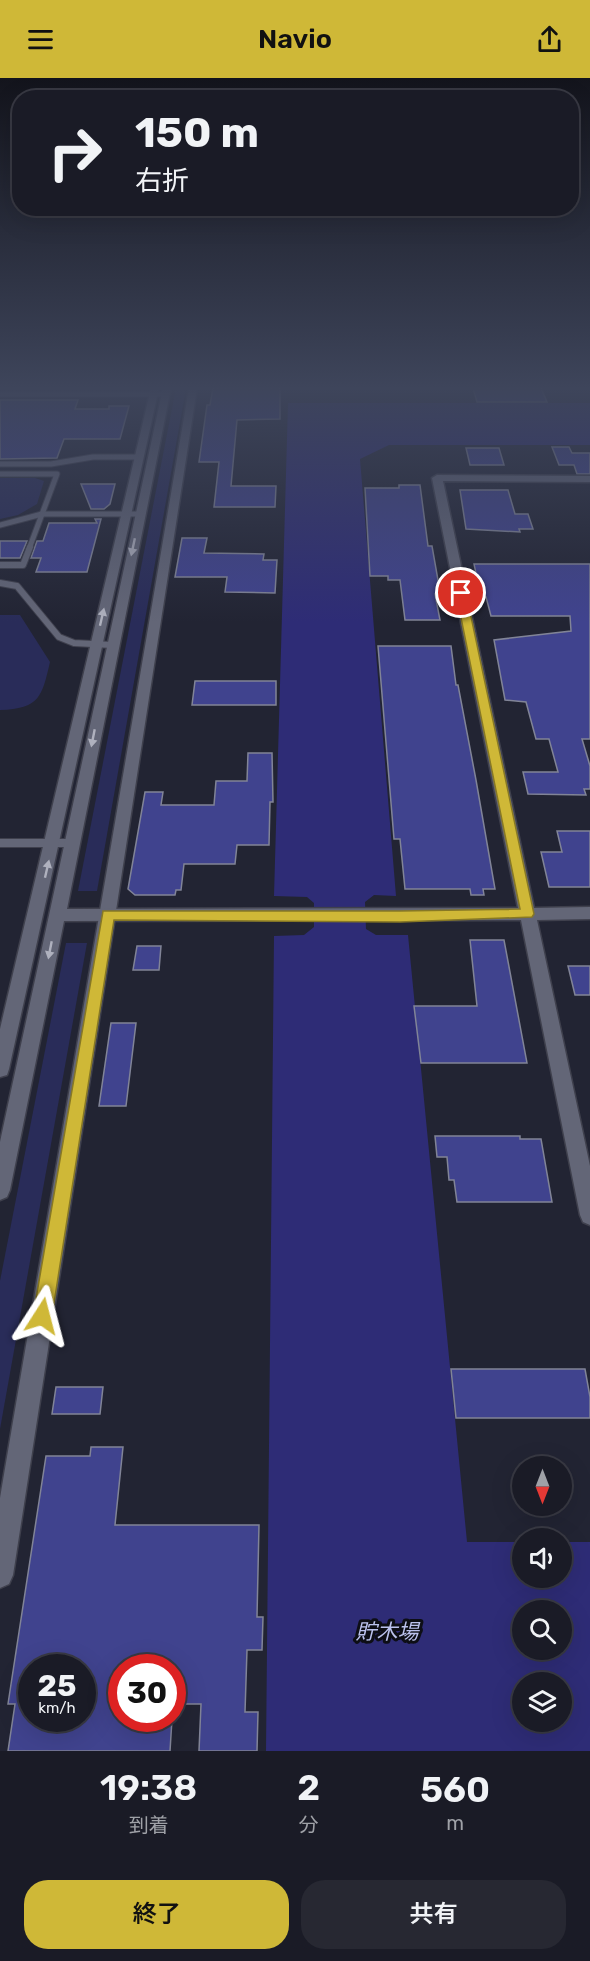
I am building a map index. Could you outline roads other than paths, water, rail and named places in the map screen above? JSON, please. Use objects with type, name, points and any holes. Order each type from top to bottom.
[{"type":"street","points":[[0,1190],[112,645],[139,466]]},
{"type":"street","points":[[0,1069],[7,1004],[53,843],[96,645],[133,514],[144,466]]},
{"type":"street","points":[[0,1575],[180,466]]},
{"type":"street","points":[[590,479],[437,478],[590,1215]]},
{"type":"street","points":[[57,915],[400,916],[590,913]]},
{"type":"street","points":[[7,1004],[39,1004]]},
{"type":"street","points":[[5,1026],[34,1026]]},
{"type":"lane","points":[[0,474],[57,474],[23,565],[0,565]]},
{"type":"lane","points":[[0,525],[42,514],[133,514]]},
{"type":"lane","points":[[0,583],[16,586],[59,637],[74,644],[112,645]]},
{"type":"lane","points":[[0,843],[72,843]]},
{"type":"water","name":"貯木場","points":[[286,466],[361,466],[396,896],[374,895],[365,902],[366,929],[376,935],[408,935],[467,1542],[512,1542],[512,1588],[572,1588],[572,1542],[590,1542],[590,1751],[266,1751],[274,936],[304,935],[314,927],[314,903],[307,897],[274,896]]}]
